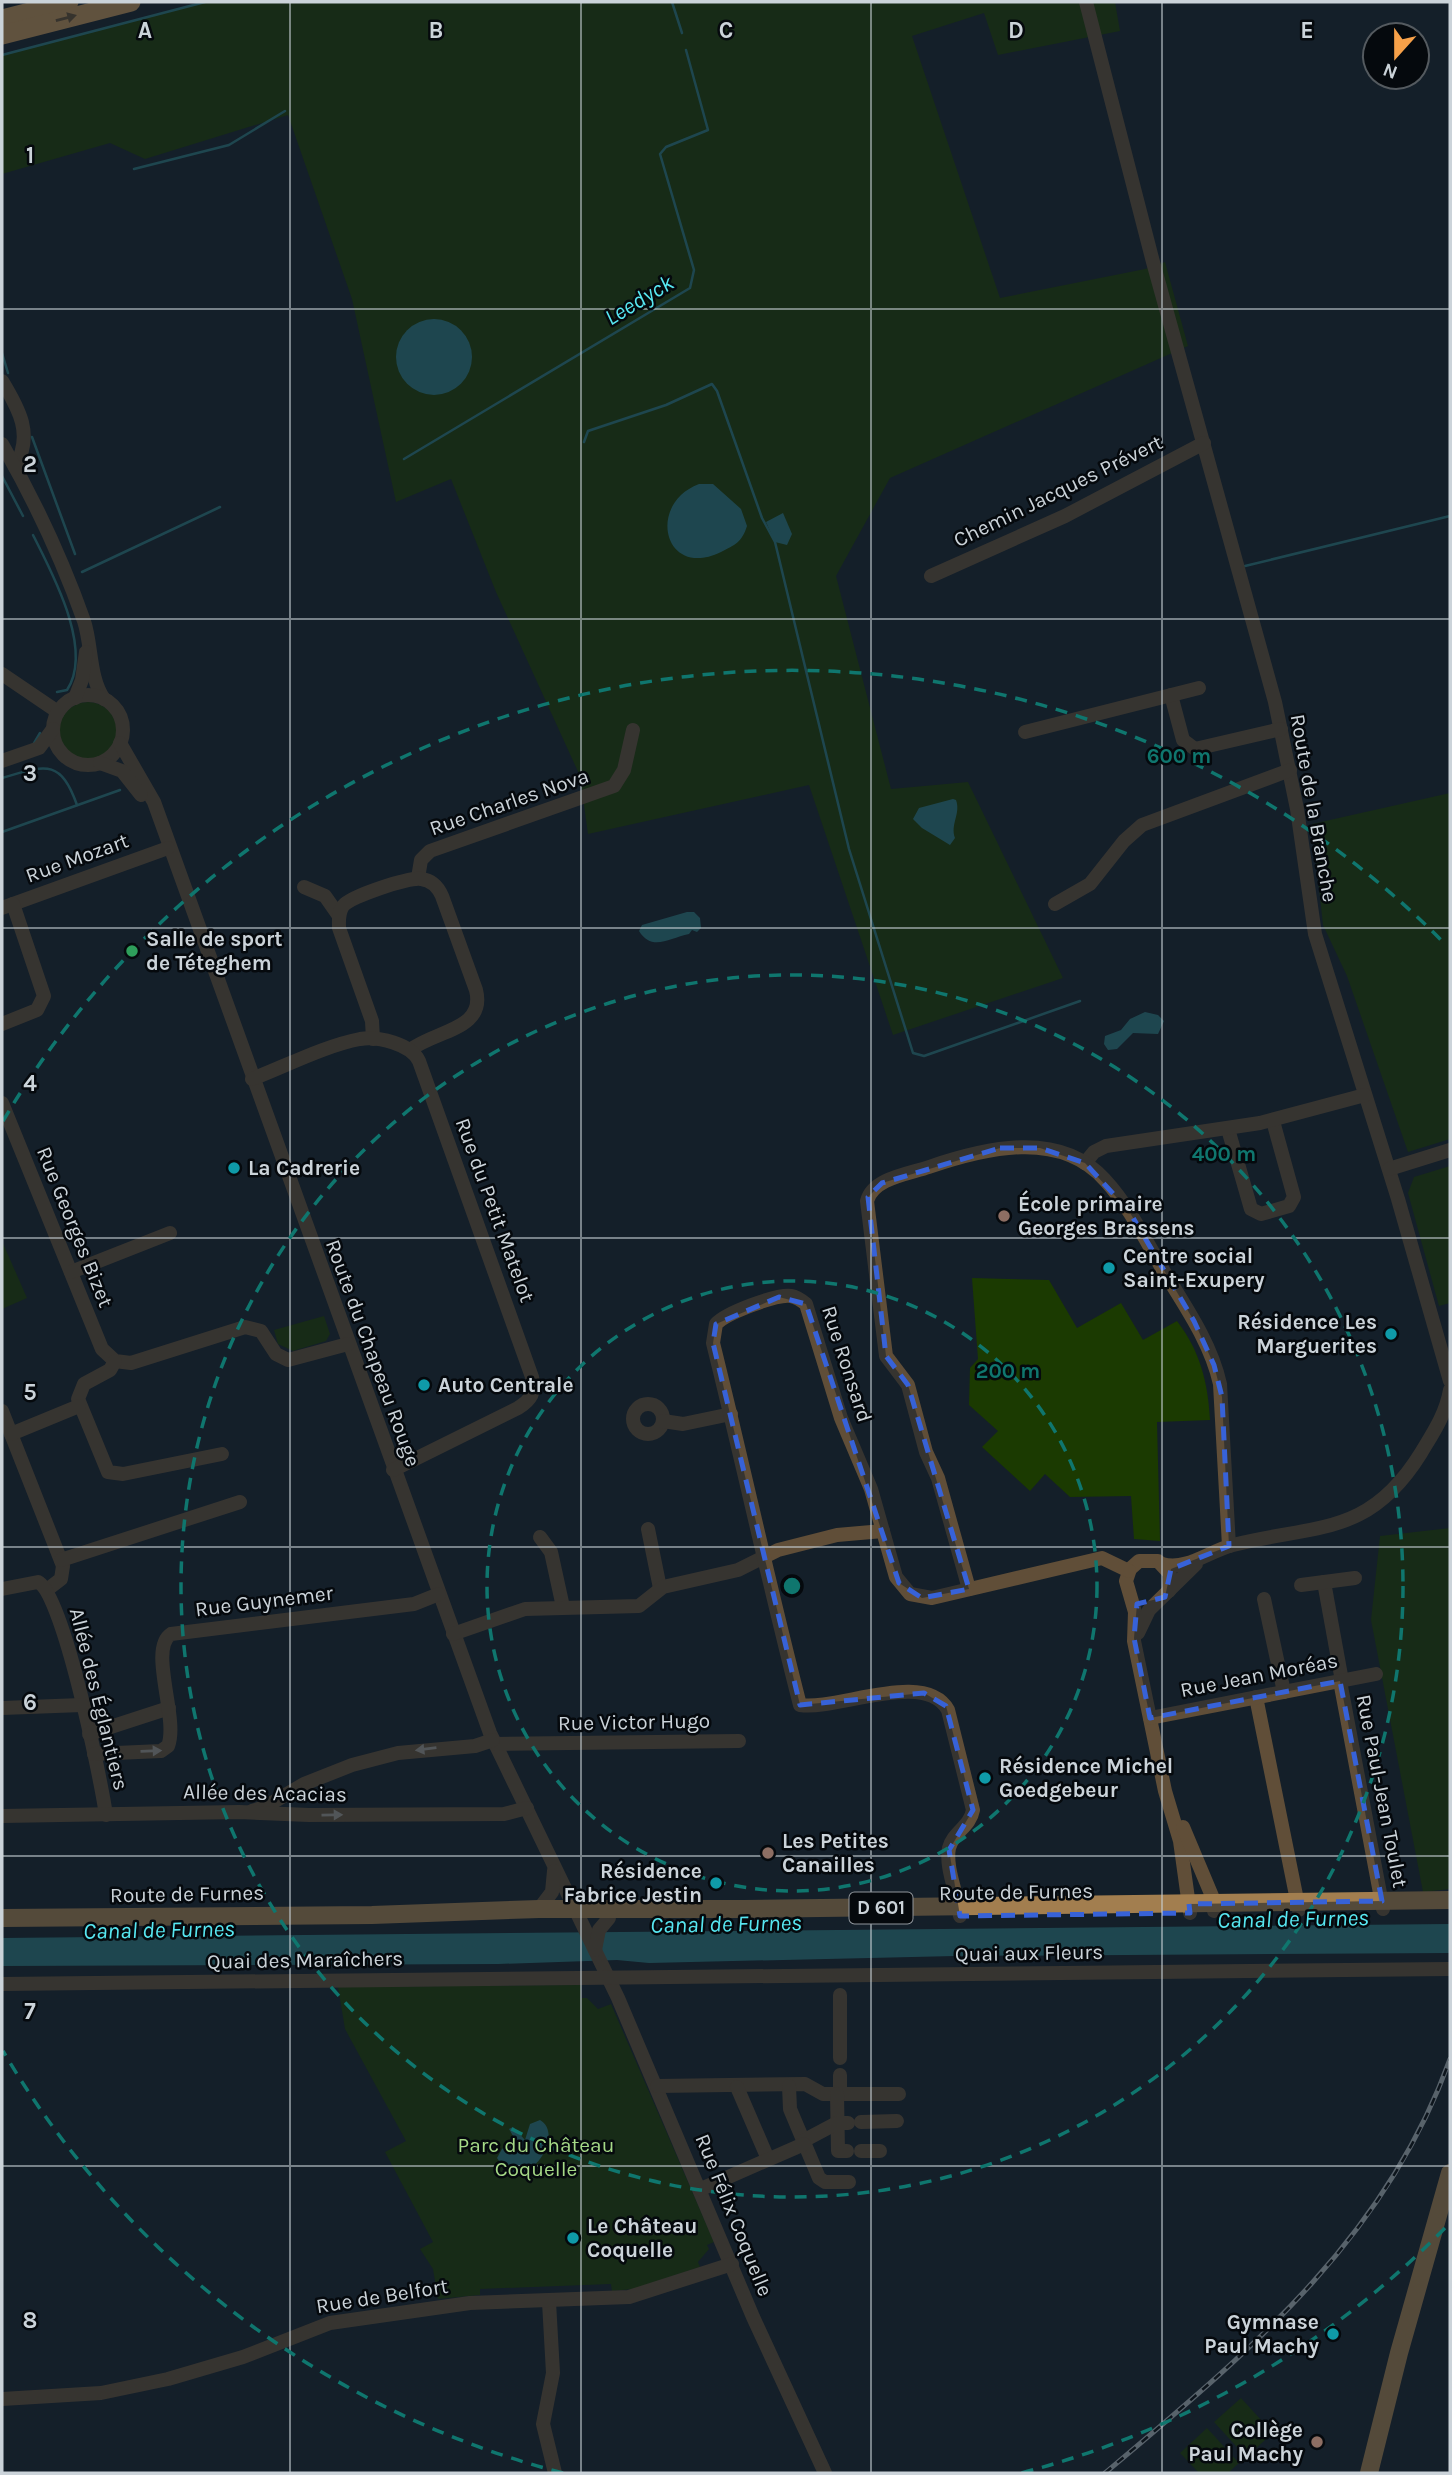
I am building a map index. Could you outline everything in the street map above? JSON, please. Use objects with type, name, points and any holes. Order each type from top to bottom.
[{"type":"highway","points":[[2,10],[30,2]]},
{"type":"highway","points":[[2,19],[69,2]]},
{"type":"highway","points":[[2,35],[131,2]]},
{"type":"main road","name":"Route de Furnes","points":[[372,1915],[435,1919],[589,1921],[959,1911],[1383,1905],[1450,1900]]},
{"type":"main road","name":"Route de Furnes","points":[[1383,1905],[1450,1910]]},
{"type":"main road","name":"Route de Furnes","points":[[2,1918],[372,1915],[538,1909],[589,1921],[959,1911]]},
{"type":"main road","points":[[1369,2473],[1399,2353],[1450,2173]]},
{"type":"main road","points":[[1378,2473],[1413,2333],[1450,2204]]},
{"type":"street","name":"Route de la Branche","points":[[1086,2],[1126,153],[1132,202],[1146,238],[1204,443],[1281,729],[1290,770],[1315,934],[1389,1169],[1450,1381]]},
{"type":"street","points":[[2,381],[20,413],[23,424],[24,449],[15,467]]},
{"type":"street","points":[[2,443],[55,547],[84,622],[96,684],[104,699]]},
{"type":"street","name":"Chemin Jacques Prévert","points":[[931,576],[1065,516],[1204,443]]},
{"type":"street","points":[[75,698],[85,667],[84,622]]},
{"type":"street","points":[[2,674],[58,712]]},
{"type":"street","points":[[1025,732],[1199,688]]},
{"type":"street","points":[[2,761],[41,746],[52,729],[58,712],[75,698],[88,695],[104,699],[113,706],[121,719],[120,743],[111,756],[100,764],[83,765],[46,756],[16,757]]},
{"type":"street","points":[[1171,695],[1183,740],[1195,749],[1281,729]]},
{"type":"street","points":[[52,729],[57,747],[69,761]]},
{"type":"street","name":"Rue Charles Nova","points":[[418,878],[421,860],[430,850],[614,786],[624,770],[633,730]]},
{"type":"street","name":"Route du Chapeau Rouge","points":[[120,743],[151,797],[393,1470],[496,1747],[554,1866],[589,1921],[596,1952]]},
{"type":"street","name":"Route du Chapeau Rouge","points":[[100,764],[114,766],[132,782],[168,848]]},
{"type":"street","points":[[1055,904],[1090,884],[1142,825],[1290,770]]},
{"type":"street","name":"Rue Mozart","points":[[7,906],[168,848]]},
{"type":"street","points":[[252,1079],[357,1040],[373,1039],[410,1049],[424,1039],[470,1021],[478,1001],[440,892],[429,881],[418,878],[349,901],[339,916]]},
{"type":"street","points":[[304,887],[322,893],[339,916],[341,932],[372,1021],[373,1039]]},
{"type":"street","points":[[2,1024],[37,1010],[44,996],[7,906]]},
{"type":"street","name":"Rue du Petit Matelot","points":[[393,1470],[518,1408],[530,1399],[534,1385],[419,1061],[410,1049]]},
{"type":"street","points":[[1085,1163],[1094,1152],[1106,1146],[1273,1121],[1365,1095]]},
{"type":"street","name":"Rue Georges Bizet","points":[[2,1103],[102,1349],[115,1361]]},
{"type":"street","points":[[1228,1129],[1250,1207],[1253,1212],[1261,1214],[1289,1206],[1294,1199],[1273,1121]]},
{"type":"street","points":[[969,1589],[937,1474],[925,1448],[908,1385],[890,1364],[885,1351],[867,1210],[870,1193],[879,1184],[992,1149],[1040,1148],[1085,1163],[1105,1179],[1129,1212],[1194,1321],[1214,1365],[1222,1397],[1224,1547]]},
{"type":"street","points":[[1389,1169],[1450,1150]]},
{"type":"street","points":[[71,1272],[170,1233]]},
{"type":"street","name":"Rue Ronsard","points":[[881,1524],[834,1398],[811,1312],[798,1298],[779,1297],[722,1318],[714,1327],[713,1343],[748,1479],[762,1557],[800,1705],[819,1706],[874,1694],[924,1693],[937,1697],[946,1706],[973,1810],[969,1823],[955,1837],[949,1850],[959,1911]]},
{"type":"street","points":[[222,1454],[123,1475],[111,1474],[103,1464],[79,1406],[79,1393],[84,1384],[110,1370],[115,1361],[131,1363],[245,1327],[261,1331],[276,1354],[288,1360],[348,1344]]},
{"type":"street","points":[[1190,1908],[1180,1841],[1163,1780],[1133,1635],[1135,1612],[1126,1583],[1129,1571],[1136,1563],[1146,1559],[1181,1566],[1224,1547],[1332,1526],[1367,1512],[1391,1493],[1408,1472],[1440,1421],[1450,1390]]},
{"type":"street","points":[[11,1434],[79,1406]]},
{"type":"street","points":[[2,1411],[61,1560],[240,1502]]},
{"type":"street","points":[[663,1421],[683,1424],[731,1414]]},
{"type":"street","points":[[453,1634],[525,1609],[639,1606],[660,1588],[738,1570],[762,1557],[881,1524],[896,1577],[907,1592],[929,1598],[1102,1558],[1129,1571]]},
{"type":"street","points":[[648,1529],[660,1588]]},
{"type":"street","points":[[540,1537],[551,1552],[562,1591],[562,1607]]},
{"type":"street","points":[[1136,1651],[1143,1618],[1186,1572],[1224,1547]]},
{"type":"street","name":"Allée des Églantiers","points":[[61,1560],[61,1579],[48,1589],[66,1640],[106,1815]]},
{"type":"street","points":[[1162,1564],[1170,1575],[1169,1591]]},
{"type":"street","points":[[1301,1585],[1354,1578]]},
{"type":"street","points":[[2,1589],[35,1582],[48,1589]]},
{"type":"street","name":"Rue Paul-Jean Toulet","points":[[1324,1582],[1383,1905]]},
{"type":"street","name":"Rue Guynemer","points":[[93,1754],[166,1748],[171,1739],[161,1649],[171,1634],[414,1604],[439,1594]]},
{"type":"street","points":[[1130,1594],[1142,1603],[1158,1602]]},
{"type":"street","points":[[1264,1599],[1283,1692]]},
{"type":"street","name":"Rue Jean Moréas","points":[[1150,1718],[1376,1674]]},
{"type":"street","points":[[1256,1697],[1299,1906]]},
{"type":"street","points":[[2,1708],[82,1705]]},
{"type":"street","points":[[89,1734],[169,1708]]},
{"type":"street","name":"Rue Victor Hugo","points":[[239,1812],[262,1808],[283,1794],[330,1773],[377,1758],[529,1745],[739,1741]]},
{"type":"street","points":[[1163,1780],[1214,1907]]},
{"type":"street","points":[[283,1794],[280,1806],[284,1814]]},
{"type":"street","name":"Allée des Acacias","points":[[2,1816],[239,1812],[504,1814],[527,1808]]},
{"type":"street","points":[[538,1909],[552,1892],[554,1866]]},
{"type":"street","name":"Rue Félix Coquelle","points":[[596,1952],[825,2473]]},
{"type":"street","name":"Quai aux Fleurs","points":[[607,1975],[1450,1969]]},
{"type":"street","name":"Quai des Maraîchers","points":[[2,1984],[607,1975]]},
{"type":"street","points":[[840,1995],[840,2058]]},
{"type":"street","points":[[840,2075],[839,2094],[849,2122],[849,2151],[880,2151]]},
{"type":"street","points":[[657,2086],[807,2084],[819,2093],[899,2094]]},
{"type":"street","points":[[784,2086],[790,2109],[821,2180],[849,2182]]},
{"type":"street","points":[[737,2087],[768,2159]]},
{"type":"street","points":[[701,2189],[849,2122],[897,2121]]},
{"type":"street","name":"Rue de Belfort","points":[[2,2399],[100,2393],[168,2379],[243,2357],[330,2323],[464,2303],[548,2302],[634,2296],[732,2264]]},
{"type":"street","points":[[548,2302],[553,2373],[543,2424],[555,2473]]},
{"type":"highlighted area","points":[[1000,1148],[1040,1148],[1085,1163],[1129,1211],[1194,1321],[1214,1365],[1222,1397],[1229,1546],[1171,1569],[1165,1597],[1137,1604],[1134,1638],[1150,1718],[1340,1681],[1382,1901],[1189,1904],[1190,1913],[960,1916],[949,1850],[973,1810],[946,1706],[924,1693],[800,1705],[713,1343],[716,1324],[779,1297],[806,1304],[899,1583],[922,1598],[969,1589],[908,1385],[886,1356],[868,1197],[882,1183]]},
{"type":"green space","points":[[202,2],[1115,2],[1120,31],[998,55],[984,13],[912,36],[1000,298],[1145,269],[1165,262],[1188,346],[890,478],[836,576],[891,789],[968,782],[1063,978],[893,1035],[809,785],[588,834],[580,776],[496,592],[451,479],[396,502],[352,299],[288,115],[145,159],[110,143],[2,174],[2,55]]},
{"type":"green space","points":[[82,702],[94,702],[109,710],[117,725],[117,737],[109,752],[94,760],[82,760],[67,752],[59,737],[59,725],[67,710]]},
{"type":"green space","points":[[1450,793],[1450,1139],[1408,1152],[1347,976],[1323,925],[1312,824]]},
{"type":"green space","points":[[1450,1166],[1450,1303],[1439,1306],[1408,1193],[1414,1177]]},
{"type":"green space","points":[[2,1241],[27,1298],[2,1309]]},
{"type":"green space","points":[[972,1278],[1049,1280],[1077,1328],[1121,1303],[1143,1340],[1177,1321],[1185,1332],[1201,1368],[1210,1420],[1157,1422],[1160,1541],[1134,1539],[1131,1496],[1070,1497],[1045,1474],[1030,1491],[982,1447],[998,1431],[969,1405],[970,1368],[978,1359]]},
{"type":"green space","points":[[324,1316],[330,1334],[326,1341],[293,1351],[278,1344],[274,1330]]},
{"type":"green space","points":[[1450,1528],[1450,1889],[1423,1892],[1371,1620],[1380,1536]]},
{"type":"green space","name":"Parc du Château Coquelle","points":[[581,1985],[581,1998],[587,1998],[598,2009],[611,2004],[714,2242],[707,2245],[709,2249],[698,2262],[700,2267],[633,2289],[612,2291],[611,2284],[480,2289],[480,2295],[438,2299],[433,2269],[420,2249],[433,2242],[385,2152],[406,2141],[345,2029],[338,1987]]},
{"type":"green space","points":[[1241,2398],[1273,2433],[1246,2457],[1214,2422]]},
{"type":"green space","points":[[1207,2428],[1239,2463],[1228,2473],[1199,2473],[1180,2453]]},
{"type":"shaded area","points":[[434,319],[449,322],[461,330],[469,342],[472,357],[469,372],[461,384],[449,392],[434,395],[419,392],[407,384],[399,372],[396,357],[399,342],[407,330],[419,322]]},
{"type":"shaded area","points":[[699,484],[713,484],[741,509],[747,526],[743,536],[734,545],[702,558],[686,556],[675,548],[669,536],[668,522],[672,507],[682,494]]},
{"type":"shaded area","points":[[783,513],[792,534],[787,545],[775,542],[766,522]]},
{"type":"shaded area","points":[[956,800],[957,810],[955,838],[950,845],[922,828],[913,819],[919,808]]},
{"type":"shaded area","points":[[694,912],[700,918],[701,928],[697,932],[692,930],[689,934],[655,942],[649,941],[639,931],[642,925]]},
{"type":"shaded area","points":[[1145,1012],[1158,1015],[1164,1021],[1158,1034],[1133,1033],[1117,1049],[1108,1050],[1104,1044],[1105,1036],[1121,1030],[1130,1019]]},
{"type":"shaded area","points":[[1450,1924],[1450,1953],[955,1956],[649,1963],[617,1960],[498,1964],[2,1966],[2,1938]]},
{"type":"shaded area","points":[[540,2120],[547,2127],[549,2136],[542,2156],[526,2171],[517,2174],[507,2172],[497,2158],[502,2149],[516,2141],[509,2129],[513,2127],[525,2140],[530,2124]]},
{"type":"waterway","points":[[2,55],[205,2]]},
{"type":"waterway","name":"Leedyck","points":[[672,2],[682,33]]},
{"type":"waterway","name":"Leedyck","points":[[404,459],[690,288],[694,270],[660,154],[666,147],[708,130],[686,50]]},
{"type":"waterway","points":[[134,169],[229,145],[285,111]]},
{"type":"waterway","points":[[2,353],[8,373]]},
{"type":"waterway","points":[[584,442],[588,431],[666,405],[712,384],[717,391],[762,518],[775,542],[849,849],[913,1053],[924,1056],[1080,1001]]},
{"type":"waterway","points":[[32,437],[75,554]]},
{"type":"waterway","points":[[2,476],[23,516]]},
{"type":"waterway","points":[[82,572],[220,507]]},
{"type":"waterway","points":[[1245,566],[1450,516]]},
{"type":"waterway","points":[[33,535],[59,590],[73,633],[76,654],[74,673],[67,690],[57,692]]},
{"type":"waterway","points":[[33,745],[40,733]]},
{"type":"waterway","points":[[2,778],[29,770],[49,769],[64,779],[77,805]]},
{"type":"waterway","points":[[2,832],[120,790]]},
{"type":"railway","points":[[1105,2473],[1259,2337],[1306,2289],[1350,2238],[1389,2184],[1422,2124],[1450,2059]]},
{"type":"place","name":"Salle de sport de Téteghem","points":[[132,951]]},
{"type":"place","name":"La Cadrerie","points":[[234,1168]]},
{"type":"place","name":"École primaire Georges Brassens","points":[[1004,1216]]},
{"type":"place","name":"Centre social Saint-Exupery","points":[[1109,1268]]},
{"type":"place","name":"Résidence Les Marguerites","points":[[1391,1334]]},
{"type":"place","name":"Auto Centrale","points":[[424,1385]]},
{"type":"place","name":"Résidence Michel Goedgebeur","points":[[985,1778]]},
{"type":"place","name":"Les Petites Canailles","points":[[768,1853]]},
{"type":"place","name":"Résidence Fabrice Jestin","points":[[716,1883]]},
{"type":"place","name":"Le Château Coquelle","points":[[573,2238]]},
{"type":"place","name":"Gymnase Paul Machy","points":[[1333,2334]]},
{"type":"place","name":"Collège Paul Machy","points":[[1317,2442]]},
{"type":"water label","name":"Canal de Furnes","points":[[1293,1919]]},
{"type":"water label","name":"Canal de Furnes","points":[[726,1924]]},
{"type":"water label","name":"Canal de Furnes","points":[[159,1930]]}]
